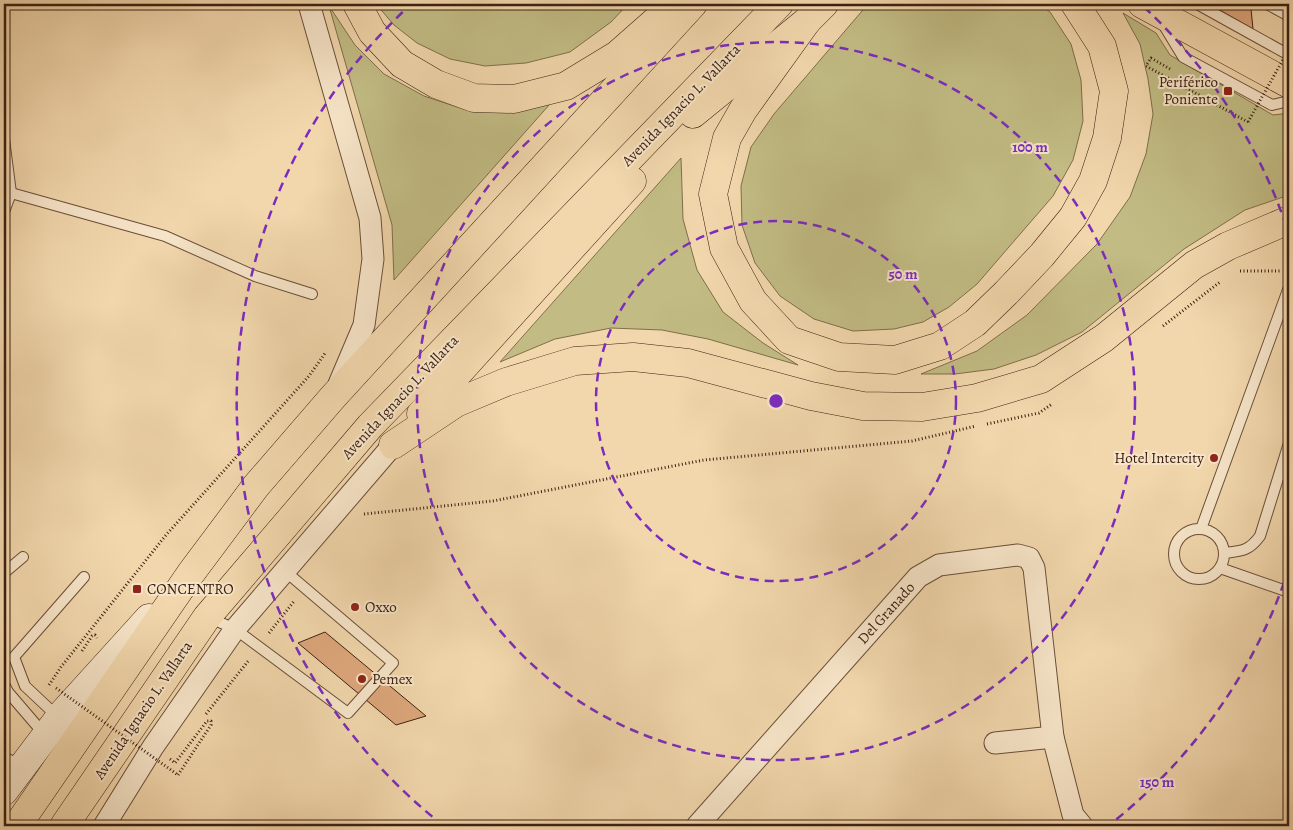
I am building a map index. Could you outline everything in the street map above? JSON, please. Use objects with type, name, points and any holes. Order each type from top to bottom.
[{"type":"highway","points":[[357,4],[372,32],[402,64],[436,84],[474,98],[514,99],[566,86],[617,55],[675,4]]},
{"type":"highway","points":[[17,826],[191,573],[256,486],[333,397],[693,4]]},
{"type":"highway","name":"Avenida Ignacio L. Vallarta","points":[[64,826],[207,617],[370,426],[779,4]]},
{"type":"highway","points":[[816,12],[743,110],[727,138],[713,194],[724,248],[753,301],[789,340],[839,357],[895,360],[940,346],[975,323],[1042,255],[1073,217],[1093,181],[1107,138],[1114,92],[1102,46],[1074,4]]},
{"type":"highway","points":[[1149,7],[1289,84]]},
{"type":"highway","points":[[393,445],[694,113],[816,12]]},
{"type":"highway","points":[[393,445],[456,403],[506,382],[575,361],[633,357],[688,363],[810,396],[862,406],[922,406],[978,398],[1041,379],[1104,338],[1194,265],[1228,246],[1286,225]]},
{"type":"street","points":[[309,4],[370,218],[374,259],[364,325],[333,397]]},
{"type":"street","name":"Avenida Ignacio L. Vallarta","points":[[104,826],[153,747],[235,629],[393,445]]},
{"type":"street","name":"Del Granado","points":[[701,825],[918,577],[939,565],[1018,555],[1029,558],[1034,568],[1053,737],[1073,815],[1082,826]]},
{"type":"street","points":[[4,791],[14,761],[53,727],[191,573]]},
{"type":"street","points":[[995,743],[1053,737]]},
{"type":"lane","points":[[1197,4],[1289,55]]},
{"type":"lane","points":[[1267,4],[1289,16]]},
{"type":"lane","points":[[1149,7],[1183,57],[1272,104],[1289,101]]},
{"type":"lane","points":[[4,140],[11,193],[4,212]]},
{"type":"lane","points":[[11,193],[165,236],[255,276],[312,294]]},
{"type":"lane","points":[[1201,529],[1289,287]]},
{"type":"lane","points":[[1224,553],[1242,551],[1253,546],[1260,536],[1289,443]]},
{"type":"lane","points":[[1201,529],[1217,537],[1222,544],[1224,553],[1220,568],[1208,578],[1194,579],[1181,572],[1174,558],[1176,543],[1186,532],[1201,529]]},
{"type":"lane","points":[[4,573],[23,557]]},
{"type":"lane","points":[[1220,568],[1289,592]]},
{"type":"lane","points":[[207,617],[235,629],[348,713],[393,663],[285,571]]},
{"type":"lane","points":[[53,727],[40,699],[25,686],[14,657],[84,577]]},
{"type":"lane","points":[[4,684],[8,692],[53,727]]},
{"type":"path","points":[[1176,72],[1151,58],[1146,66],[1248,122],[1289,49]]},
{"type":"path","points":[[1234,271],[1282,271]]},
{"type":"path","points":[[1158,330],[1227,277]]},
{"type":"path","points":[[40,699],[61,667],[166,535],[309,376],[329,348]]},
{"type":"path","points":[[359,520],[365,514],[493,501],[704,460],[912,440],[1039,413],[1055,402]]},
{"type":"path","points":[[194,730],[304,588]]},
{"type":"path","points":[[56,688],[178,775],[211,725],[211,721],[207,721],[175,762]]},
{"type":"path","points":[[171,760],[176,752]]},
{"type":"shaded area","points":[[376,4],[628,4],[611,22],[570,52],[526,63],[485,66],[450,59],[417,43],[394,25]]},
{"type":"shaded area","points":[[868,4],[1039,4],[1050,12],[1071,44],[1081,80],[1083,121],[1073,160],[1053,196],[977,284],[949,307],[923,322],[894,329],[853,331],[814,319],[780,296],[755,263],[742,225],[741,186],[751,147],[774,114]]},
{"type":"shaded area","points":[[329,6],[355,45],[384,74],[424,96],[466,110],[505,112],[550,104],[394,280],[392,225]]},
{"type":"shaded area","points":[[1123,13],[1156,33],[1170,55],[1273,115],[1289,113],[1289,195],[1245,210],[1184,249],[1082,332],[1036,355],[994,369],[955,374],[921,374],[977,351],[1027,315],[1097,244],[1130,197],[1146,154],[1153,114],[1140,44]]},
{"type":"shaded area","points":[[681,158],[683,219],[697,270],[723,312],[763,343],[798,365],[708,339],[662,330],[611,328],[555,339],[500,362]]},
{"type":"building","points":[[1209,4],[1242,4],[1251,9],[1253,29]]},
{"type":"building","name":"Pemex","points":[[325,632],[426,716],[396,725],[298,643]]},
{"type":"place","name":"Periférico Poniente","points":[[1228,91]]},
{"type":"place","name":"Hotel Intercity","points":[[1214,458]]},
{"type":"place","name":"CONCENTRO","points":[[137,589]]},
{"type":"place","name":"Oxxo","points":[[355,607]]},
{"type":"place","name":"Pemex","points":[[362,679]]}]
